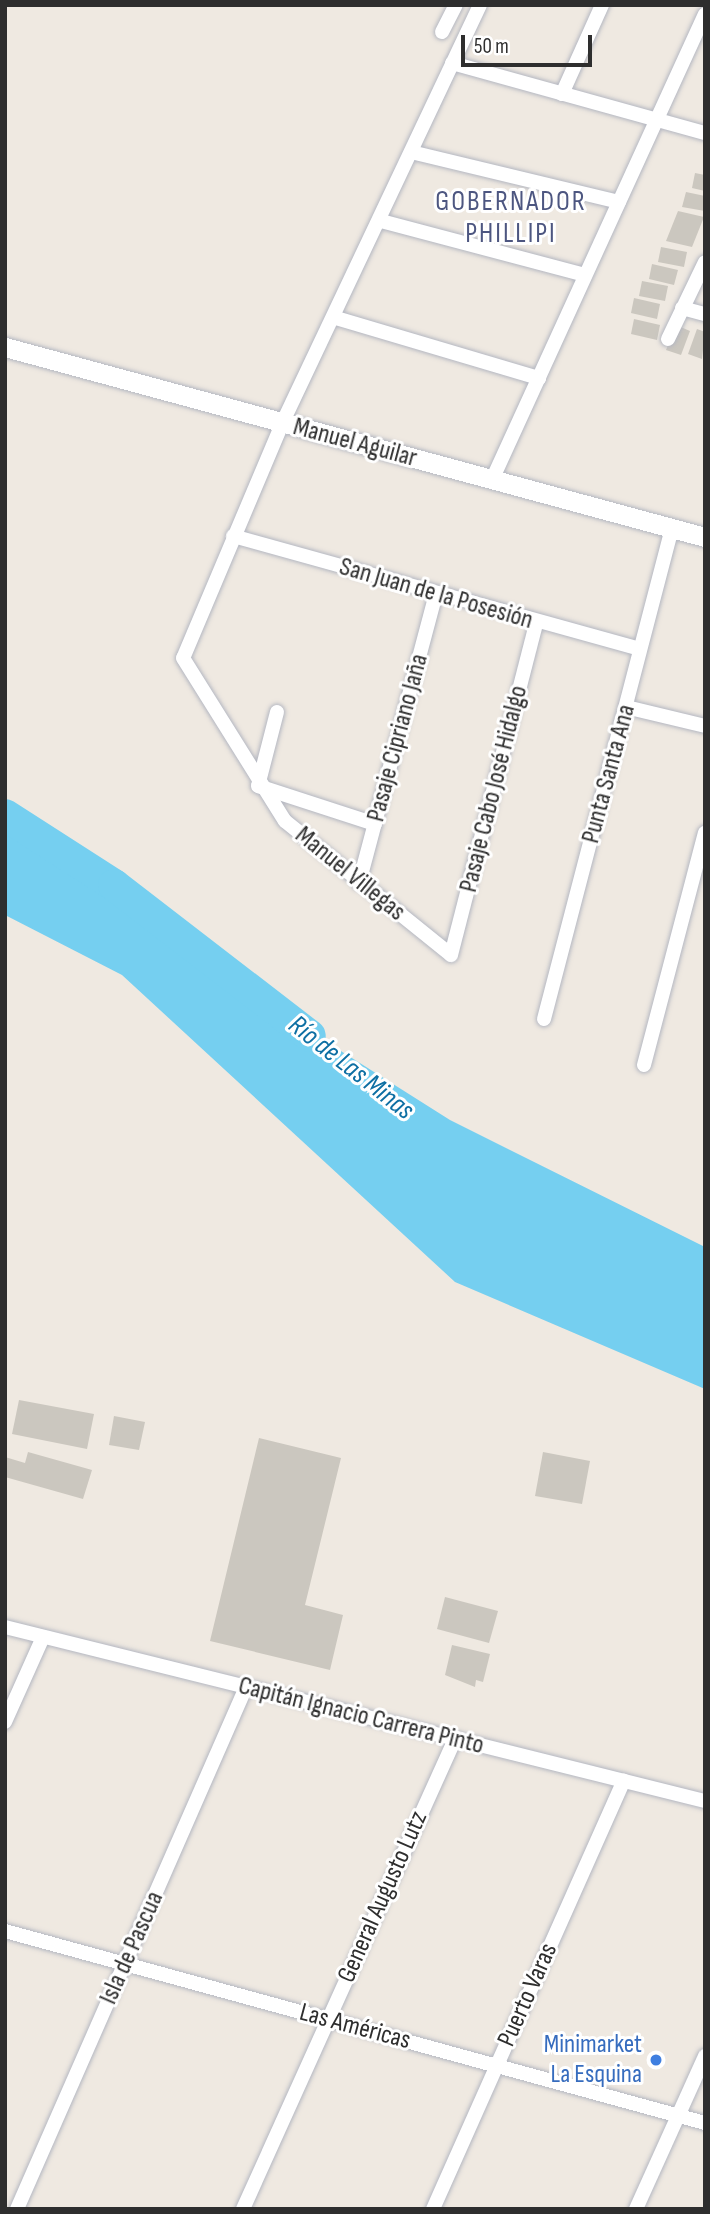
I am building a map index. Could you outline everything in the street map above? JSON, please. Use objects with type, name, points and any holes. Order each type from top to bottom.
[{"type":"street","points":[[442,32],[456,5]]},
{"type":"street","points":[[233,536],[282,424],[336,318],[480,5]]},
{"type":"street","points":[[562,94],[602,5]]},
{"type":"street","points":[[492,480],[705,14]]},
{"type":"street","points":[[452,63],[705,133]]},
{"type":"street","points":[[411,152],[619,202]]},
{"type":"street","points":[[381,221],[585,275]]},
{"type":"street","points":[[668,338],[705,262]]},
{"type":"street","points":[[682,308],[705,314]]},
{"type":"street","points":[[336,318],[539,378]]},
{"type":"street","name":"Manuel Aguilar","points":[[5,347],[705,537]]},
{"type":"street","name":"Punta Santa Ana","points":[[544,1019],[672,528]]},
{"type":"street","name":"San Juan de la Posesión","points":[[233,536],[536,623],[640,649]]},
{"type":"street","name":"Manuel Villegas","points":[[233,536],[183,658],[258,786],[285,821],[451,955]]},
{"type":"street","name":"Pasaje Cipriano Jaña","points":[[359,883],[436,594]]},
{"type":"street","name":"Pasaje Cabo José Hidalgo","points":[[451,955],[536,623]]},
{"type":"street","points":[[626,707],[705,726]]},
{"type":"street","points":[[258,786],[276,712]]},
{"type":"street","name":"Manuel Villegas","points":[[258,786],[375,824]]},
{"type":"street","points":[[644,1065],[705,833]]},
{"type":"street","name":"Capitán Ignacio Carrera Pinto","points":[[11,1628],[705,1801]]},
{"type":"street","points":[[5,1722],[43,1637]]},
{"type":"street","name":"Isla de Pascua","points":[[17,2209],[246,1687]]},
{"type":"street","name":"General Augusto Lutz","points":[[243,2209],[455,1739]]},
{"type":"street","name":"Puerto Varas","points":[[433,2209],[624,1781]]},
{"type":"street","name":"Las Américas","points":[[5,1931],[705,2123]]},
{"type":"street","points":[[636,2209],[705,2056]]},
{"type":"water","points":[[5,807],[276,1010],[450,1120],[705,1247],[705,1389],[455,1282],[122,975],[5,915]]},
{"type":"building","points":[[695,173],[705,175],[705,191],[692,188]]},
{"type":"building","points":[[686,192],[705,196],[705,211],[682,207]]},
{"type":"building","points":[[678,211],[704,217],[692,247],[666,241]]},
{"type":"building","points":[[661,247],[687,252],[684,267],[658,262]]},
{"type":"building","points":[[652,264],[678,270],[674,285],[649,279]]},
{"type":"building","points":[[642,281],[668,286],[665,301],[639,296]]},
{"type":"building","points":[[634,298],[660,304],[657,319],[631,313]]},
{"type":"building","points":[[634,319],[660,325],[657,340],[631,334]]},
{"type":"building","points":[[676,325],[690,331],[681,355],[666,350]]},
{"type":"building","points":[[697,329],[705,332],[702,359],[688,354]]},
{"type":"building","points":[[19,1400],[94,1414],[87,1449],[12,1434]]},
{"type":"building","points":[[114,1416],[145,1422],[139,1450],[109,1445]]},
{"type":"building","points":[[259,1438],[341,1458],[305,1605],[343,1615],[330,1670],[210,1641]]},
{"type":"building","points":[[28,1452],[92,1470],[83,1499],[5,1477],[5,1457],[25,1463]]},
{"type":"building","points":[[543,1452],[590,1461],[582,1504],[535,1496]]},
{"type":"building","points":[[445,1597],[498,1611],[489,1643],[437,1629]]},
{"type":"building","points":[[452,1645],[490,1654],[483,1682],[476,1680],[475,1687],[445,1675]]},
{"type":"waterway","name":"Río de Las Minas","points":[[5,815],[114,885],[310,1036]]},
{"type":"place","name":"Minimarket La Esquina","points":[[656,2060]]},
{"type":"district","name":"GOBERNADOR PHILLIPI","points":[[511,218]]}]
